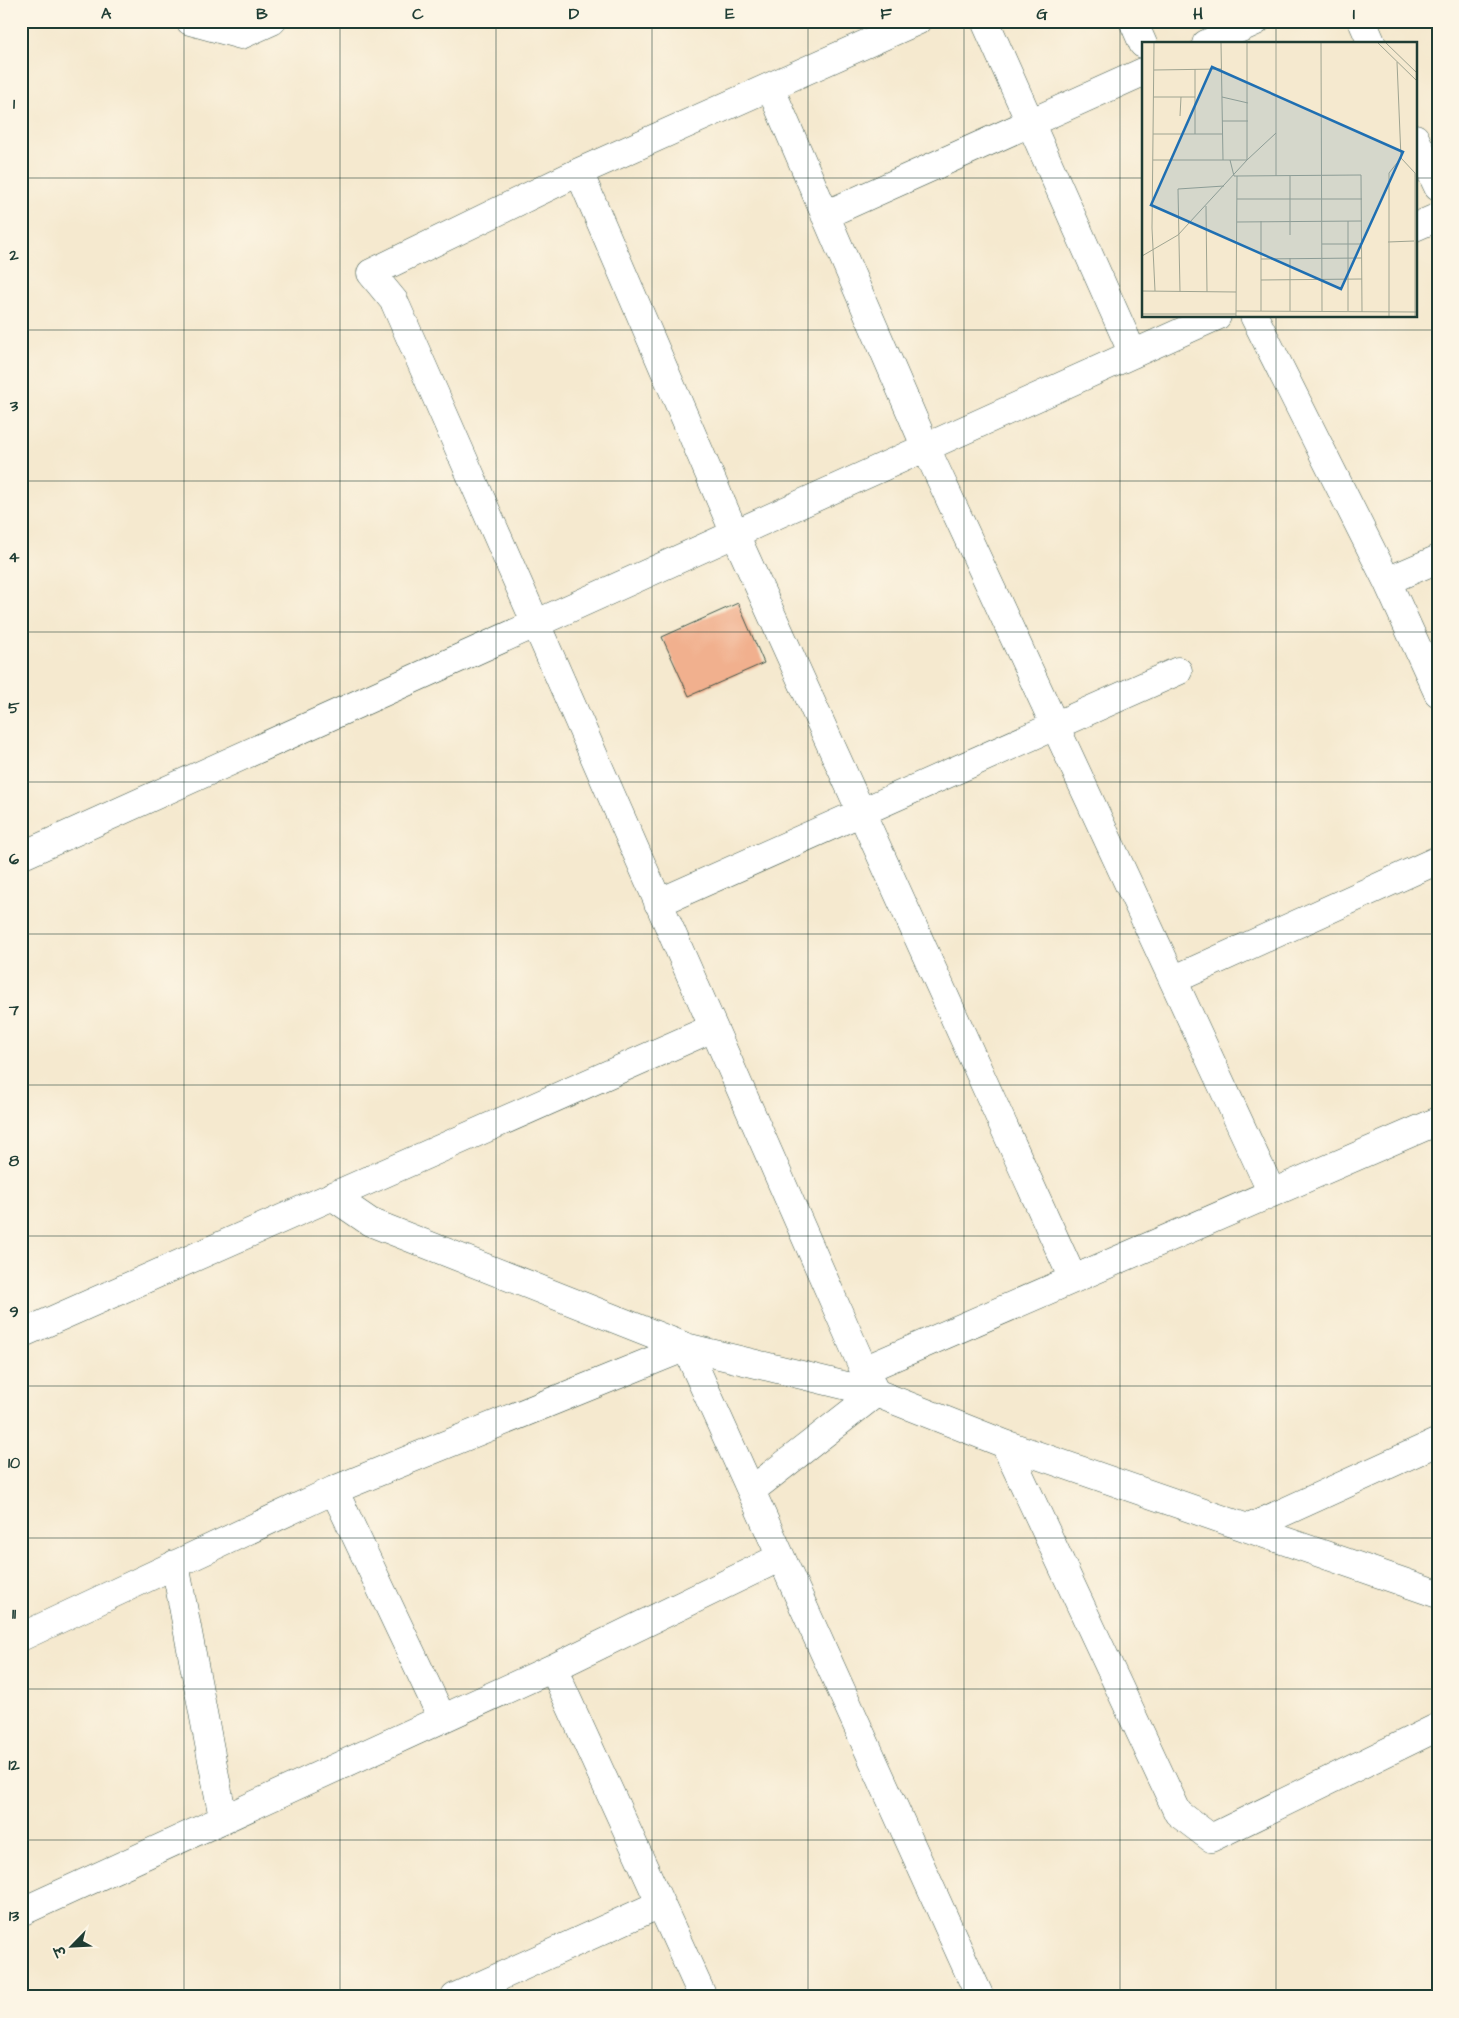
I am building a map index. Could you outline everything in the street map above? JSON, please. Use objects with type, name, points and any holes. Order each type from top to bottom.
[{"type":"street","points":[[190,21],[241,35],[272,21]]},
{"type":"street","points":[[876,1393],[864,1370],[713,1028],[394,301],[371,273],[578,172],[917,21]]},
{"type":"street","points":[[985,21],[1133,354]]},
{"type":"street","points":[[1133,21],[1142,42]]},
{"type":"street","points":[[1210,42],[1256,21]]},
{"type":"street","points":[[1362,21],[1371,42]]},
{"type":"street","points":[[825,215],[1142,72]]},
{"type":"street","points":[[770,86],[926,448],[1272,1193]]},
{"type":"street","points":[[1416,140],[1438,187]]},
{"type":"street","points":[[578,172],[735,534],[1073,1279]]},
{"type":"street","points":[[1416,227],[1438,217]]},
{"type":"street","points":[[21,856],[1213,318]]},
{"type":"street","points":[[1255,318],[1387,581],[1438,693]]},
{"type":"street","points":[[1387,581],[1438,559]]},
{"type":"street","points":[[658,903],[1178,671]]},
{"type":"street","points":[[1173,980],[1438,860]]},
{"type":"street","points":[[21,1334],[713,1028]]},
{"type":"street","points":[[864,1370],[1438,1121]]},
{"type":"street","points":[[332,1196],[370,1222],[686,1347],[876,1393],[1005,1444],[1438,1594]]},
{"type":"street","points":[[21,1636],[334,1490],[686,1347]]},
{"type":"street","points":[[686,1347],[980,1997]]},
{"type":"street","points":[[752,1490],[876,1393]]},
{"type":"street","points":[[1249,1528],[1438,1442]]},
{"type":"street","points":[[1005,1444],[1178,1813],[1210,1838],[1438,1727]]},
{"type":"street","points":[[334,1490],[442,1718]]},
{"type":"street","points":[[21,1912],[554,1668],[781,1557]]},
{"type":"street","points":[[175,1564],[223,1818]]},
{"type":"street","points":[[554,1668],[702,1997]]},
{"type":"street","points":[[455,1997],[660,1904]]},
{"type":"building","points":[[738,603],[764,663],[689,696],[662,637]]}]
